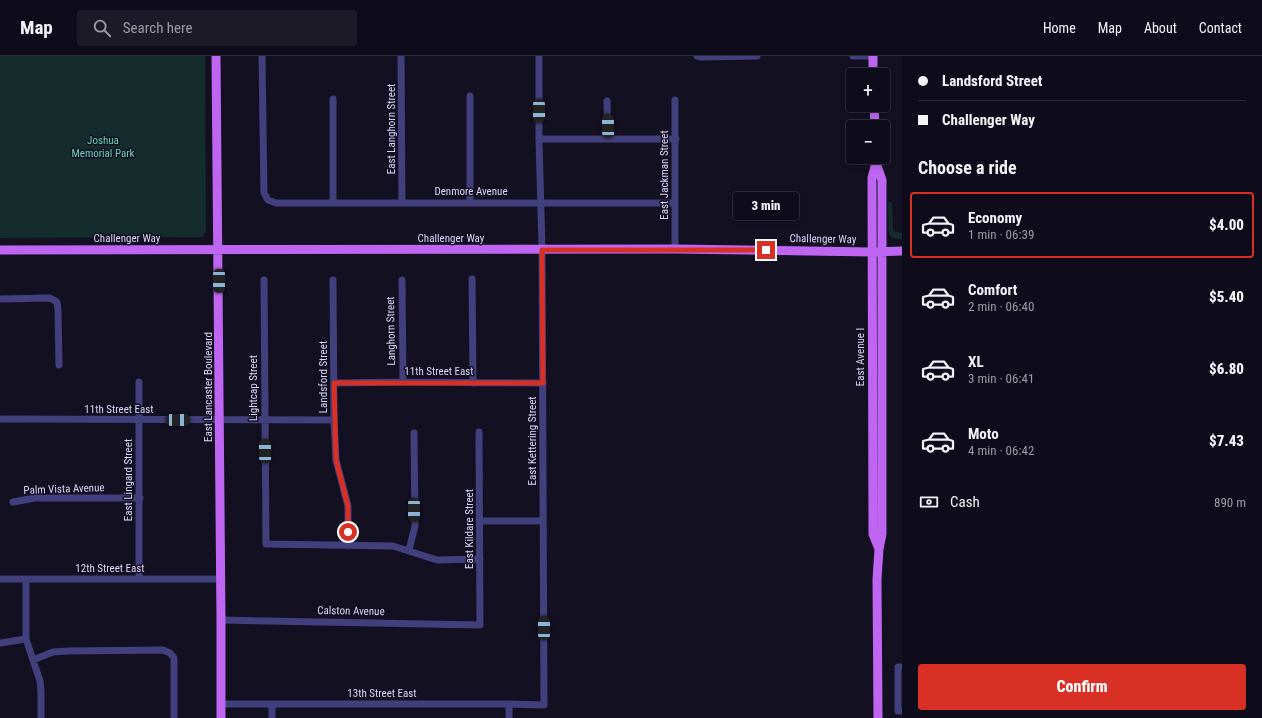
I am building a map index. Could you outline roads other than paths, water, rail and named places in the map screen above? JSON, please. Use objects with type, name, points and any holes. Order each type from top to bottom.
[{"type":"main road","name":"East Lancaster Boulevard","points":[[216,56],[222,620],[221,718]]},
{"type":"main road","points":[[873,56],[873,68]]},
{"type":"main road","name":"East Avenue I","points":[[877,164],[882,180],[877,252],[872,433],[873,534],[879,549]]},
{"type":"main road","name":"Challenger Way","points":[[0,250],[675,249],[877,252],[902,251]]},
{"type":"main road","name":"East Avenue I","points":[[877,252],[882,432],[882,534],[879,549],[877,579],[878,718]]},
{"type":"main road","points":[[872,433],[882,432]]},
{"type":"street","name":"Denmore Avenue","points":[[262,56],[264,193],[268,200],[276,203],[675,203]]},
{"type":"street","name":"East Langhorn Street","points":[[401,56],[402,203]]},
{"type":"street","name":"East Kettering Street","points":[[539,56],[539,139],[542,250],[544,705]]},
{"type":"street","points":[[697,56],[757,56]]},
{"type":"street","points":[[853,56],[873,56]]},
{"type":"street","points":[[470,96],[470,203]]},
{"type":"street","points":[[333,99],[333,203]]},
{"type":"street","name":"East Jackman Street","points":[[675,100],[675,249]]},
{"type":"street","points":[[607,101],[608,139]]},
{"type":"street","points":[[539,139],[676,139]]},
{"type":"street","points":[[472,279],[473,383]]},
{"type":"street","name":"Lightcap Street","points":[[264,280],[266,544],[348,546]]},
{"type":"street","name":"Landsford Street","points":[[333,280],[334,420],[336,460],[348,506],[348,546]]},
{"type":"street","name":"Langhorn Street","points":[[402,280],[403,382]]},
{"type":"street","points":[[0,299],[50,298],[57,302],[59,365]]},
{"type":"street","name":"East Lingard Street","points":[[139,382],[139,579]]},
{"type":"street","name":"11th Street East","points":[[334,383],[543,383]]},
{"type":"street","name":"11th Street East","points":[[0,419],[334,420]]},
{"type":"street","name":"East Kildare Street","points":[[479,432],[480,624]]},
{"type":"street","points":[[409,550],[415,526],[414,433]]},
{"type":"street","name":"Palm Vista Avenue","points":[[13,502],[35,498],[140,498]]},
{"type":"street","points":[[480,521],[544,521]]},
{"type":"street","points":[[348,546],[393,546],[437,560],[480,559]]},
{"type":"street","name":"12th Street East","points":[[0,579],[221,579]]},
{"type":"street","points":[[26,579],[26,639],[40,680],[41,718]]},
{"type":"street","name":"Calston Avenue","points":[[222,620],[480,624]]},
{"type":"street","points":[[0,643],[26,639]]},
{"type":"street","points":[[33,660],[53,652],[163,650],[170,653],[174,658],[174,718]]},
{"type":"street","points":[[900,667],[898,711],[902,711]]},
{"type":"street","name":"13th Street East","points":[[221,704],[544,705]]},
{"type":"street","points":[[272,704],[272,718]]},
{"type":"street","points":[[509,704],[509,718]]},
{"type":"park label","name":"Joshua Memorial Park","points":[[103,146]]}]
